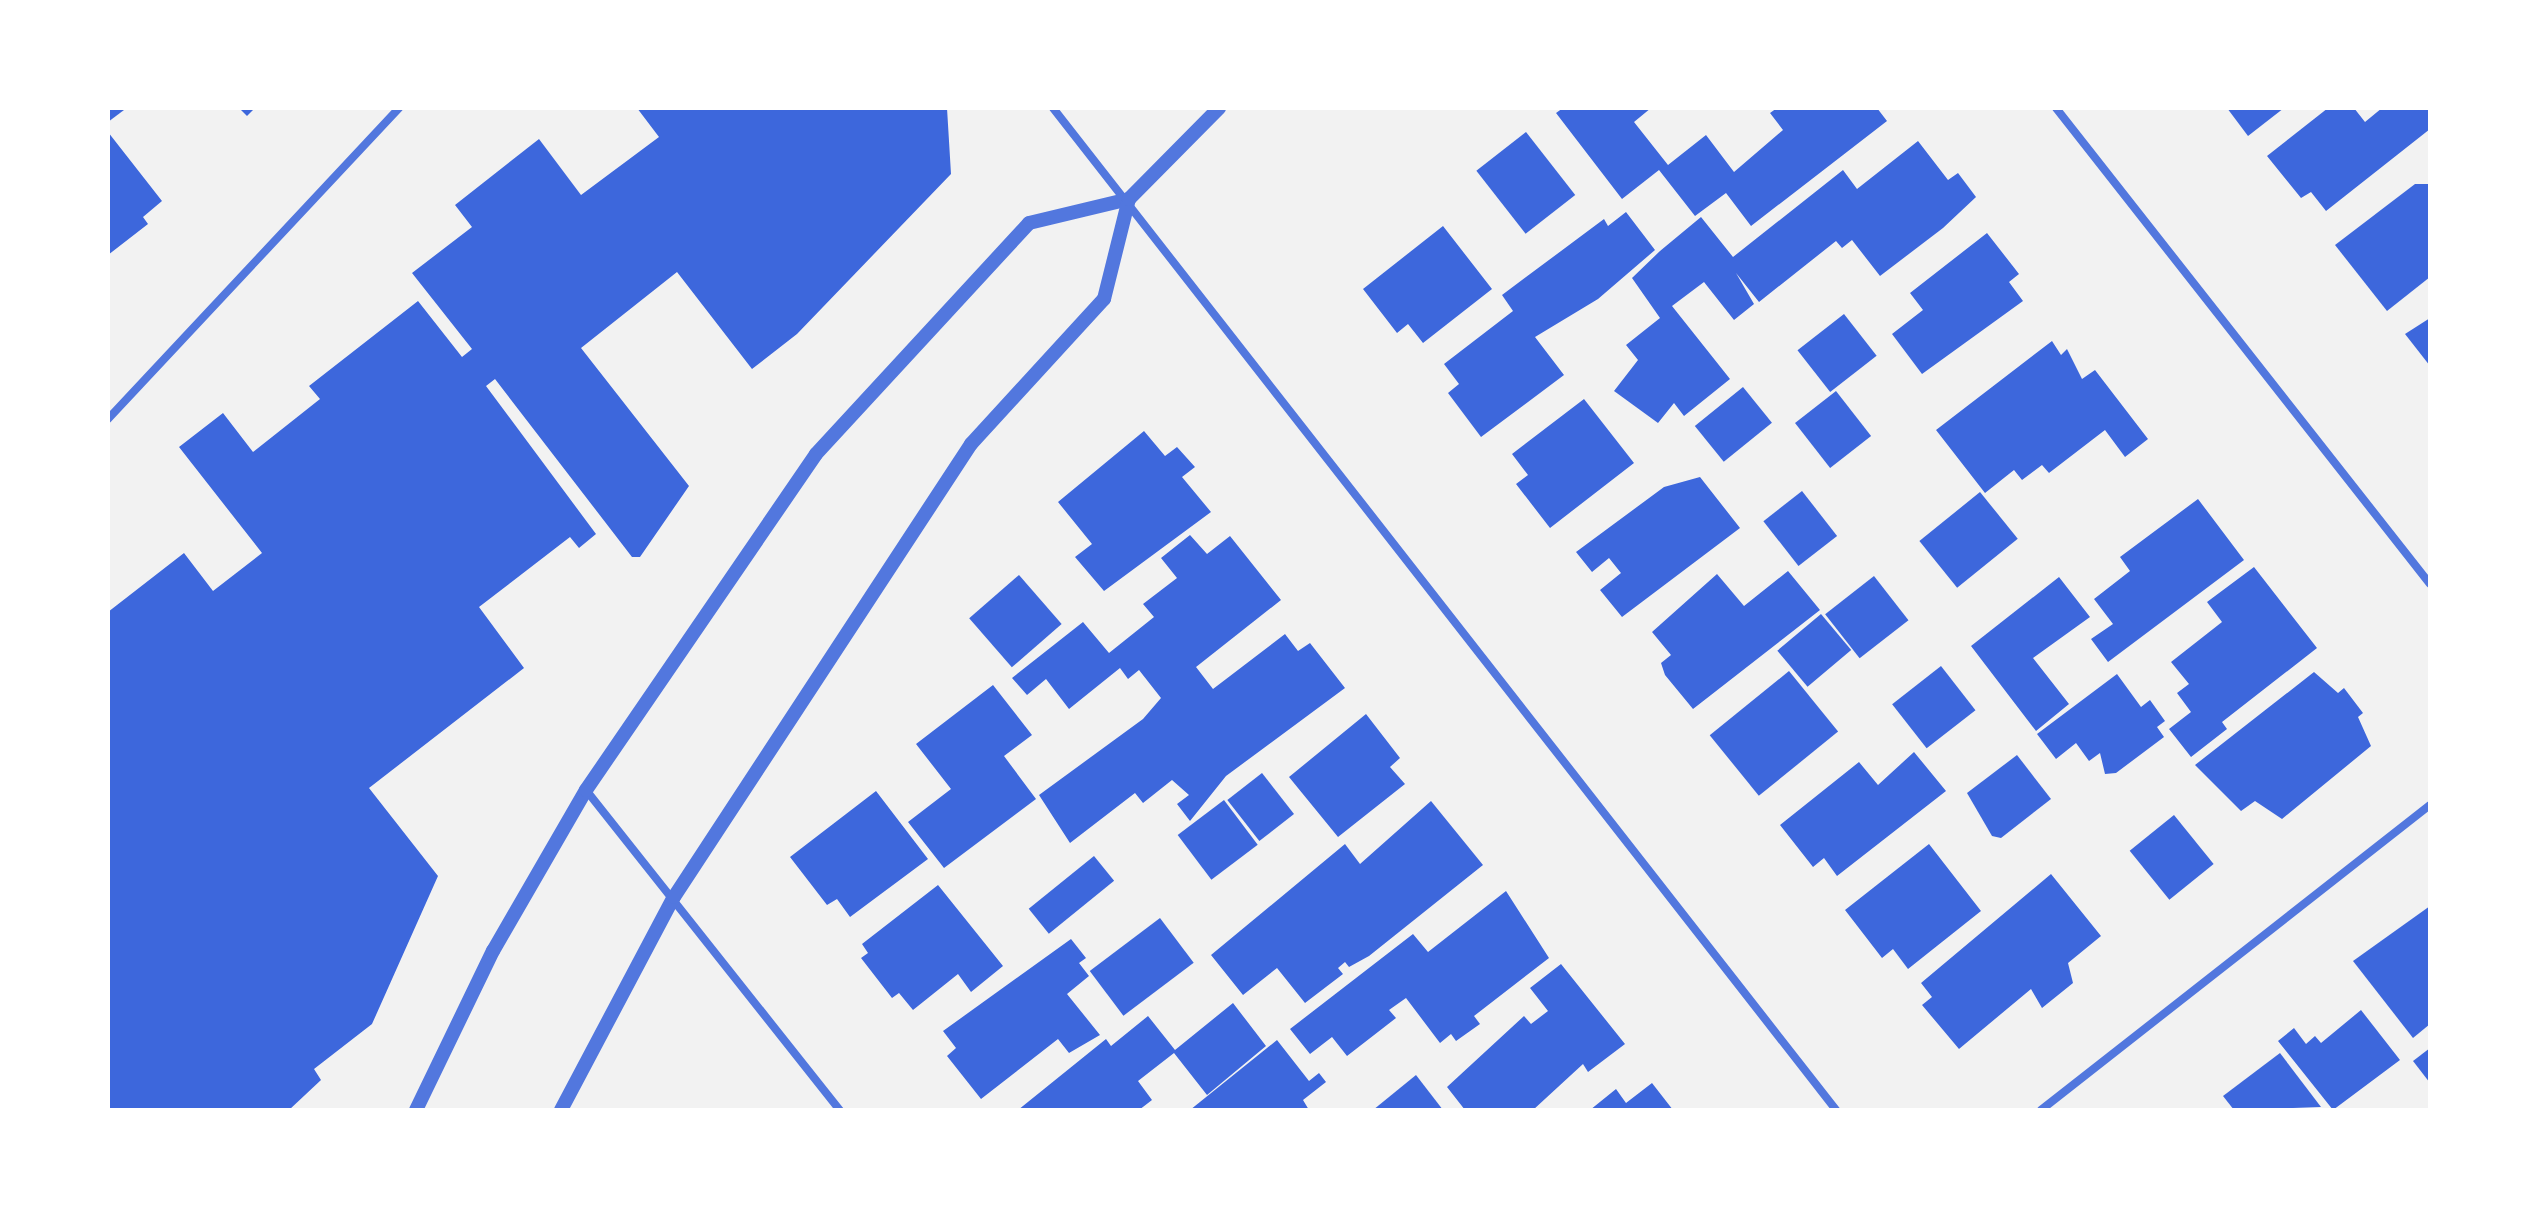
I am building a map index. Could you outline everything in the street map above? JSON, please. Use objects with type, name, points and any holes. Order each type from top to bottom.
[{"type":"street","points":[[108,419],[399,108]]},
{"type":"street","points":[[1053,108],[1129,199],[1836,1110]]},
{"type":"street","points":[[561,1110],[674,897],[971,444],[1104,299],[1129,199],[1219,108]]},
{"type":"street","points":[[2056,108],[2430,584]]},
{"type":"street","points":[[416,1110],[493,951],[586,790],[816,454],[928,328],[1029,223],[1129,199]]},
{"type":"street","points":[[586,790],[674,897],[840,1110]]},
{"type":"street","points":[[2041,1110],[2430,805]]},
{"type":"building","points":[[108,108],[123,108],[124,110],[108,122]]},
{"type":"building","points":[[239,108],[255,108],[247,116]]},
{"type":"building","points":[[637,108],[947,108],[951,174],[797,334],[752,369],[677,272],[581,348],[689,486],[640,557],[632,557],[495,379],[486,386],[596,534],[579,548],[570,537],[479,607],[524,668],[369,788],[438,876],[372,1024],[314,1069],[321,1080],[289,1110],[108,1110],[108,612],[184,553],[213,591],[262,553],[179,447],[223,413],[253,452],[320,399],[309,386],[418,301],[462,357],[472,349],[412,273],[472,227],[455,205],[539,139],[581,195],[659,137]]},
{"type":"building","points":[[1563,108],[1651,108],[1634,122],[1668,165],[1706,135],[1734,172],[1783,130],[1770,113],[1777,108],[1877,108],[1887,121],[1751,226],[1726,193],[1695,216],[1659,170],[1622,199],[1556,113]]},
{"type":"building","points":[[2227,108],[2284,108],[2248,136]]},
{"type":"building","points":[[2328,108],[2354,108],[2365,122],[2382,108],[2430,108],[2430,129],[2326,211],[2311,192],[2301,198],[2267,156]]},
{"type":"building","points":[[108,132],[162,201],[143,217],[148,224],[108,255]]},
{"type":"building","points":[[1526,132],[1575,195],[1526,234],[1476,171]]},
{"type":"building","points":[[1918,141],[1948,180],[1958,173],[1976,197],[1943,228],[1880,276],[1852,240],[1842,248],[1836,241],[1759,302],[1736,273],[1754,304],[1734,320],[1704,282],[1672,306],[1730,379],[1684,416],[1674,403],[1658,423],[1614,391],[1638,360],[1626,345],[1660,318],[1632,278],[1701,217],[1733,257],[1843,170],[1857,189]]},
{"type":"building","points":[[2415,184],[2430,184],[2430,277],[2387,311],[2335,245]]},
{"type":"building","points":[[1626,212],[1655,250],[1598,299],[1535,337],[1564,375],[1481,437],[1448,393],[1459,384],[1444,364],[1513,311],[1502,295],[1604,219],[1608,226]]},
{"type":"building","points":[[1443,226],[1492,289],[1423,343],[1408,324],[1397,333],[1363,289]]},
{"type":"building","points":[[1987,233],[2019,274],[2009,282],[2023,301],[1922,374],[1892,334],[1923,310],[1910,293]]},
{"type":"building","points":[[1844,314],[1877,356],[1830,392],[1798,350]]},
{"type":"building","points":[[2430,318],[2430,366],[2405,334]]},
{"type":"building","points":[[2052,341],[2061,355],[2067,349],[2082,379],[2095,370],[2148,439],[2125,457],[2105,430],[2049,473],[2042,465],[2022,480],[2014,470],[1985,493],[1936,430]]},
{"type":"building","points":[[1743,387],[1772,423],[1724,462],[1695,426]]},
{"type":"building","points":[[1836,391],[1871,436],[1830,468],[1795,423]]},
{"type":"building","points":[[1584,399],[1634,463],[1550,528],[1516,484],[1528,475],[1512,454]]},
{"type":"building","points":[[1144,431],[1165,456],[1177,447],[1195,467],[1182,477],[1211,512],[1104,591],[1075,557],[1092,544],[1058,502]]},
{"type":"building","points":[[1700,477],[1740,528],[1622,617],[1600,590],[1621,573],[1609,558],[1592,572],[1576,552],[1664,487]]},
{"type":"building","points":[[1802,491],[1837,536],[1798,566],[1763,521]]},
{"type":"building","points":[[1980,492],[2018,539],[1957,588],[1919,541]]},
{"type":"building","points":[[2198,499],[2244,560],[2108,662],[2091,639],[2113,624],[2094,599],[2130,571],[2120,557]]},
{"type":"building","points":[[1190,535],[1207,554],[1230,536],[1281,600],[1196,667],[1213,689],[1285,634],[1298,651],[1310,643],[1345,688],[1226,776],[1190,821],[1177,804],[1189,795],[1172,780],[1143,803],[1135,793],[1070,843],[1039,795],[1143,719],[1161,698],[1139,670],[1128,679],[1120,668],[1069,709],[1046,679],[1027,695],[1012,678],[1083,622],[1109,653],[1154,617],[1143,604],[1177,578],[1161,558]]},
{"type":"building","points":[[2254,567],[2317,648],[2222,722],[2227,729],[2191,757],[2169,729],[2191,712],[2177,693],[2189,684],[2171,662],[2222,622],[2207,602]]},
{"type":"building","points":[[1788,571],[1820,610],[1693,709],[1665,675],[1661,663],[1671,655],[1652,632],[1717,574],[1744,606]]},
{"type":"building","points":[[1019,575],[1062,624],[1012,667],[969,618]]},
{"type":"building","points":[[1874,576],[1908,620],[1860,658],[1825,614]]},
{"type":"building","points":[[2059,577],[2090,617],[2033,658],[2069,704],[2036,731],[1971,646]]},
{"type":"building","points":[[1821,614],[1851,650],[1808,687],[1777,651]]},
{"type":"building","points":[[1941,666],[1975,710],[1927,748],[1892,704]]},
{"type":"building","points":[[1789,671],[1838,732],[1759,796],[1710,735]]},
{"type":"building","points":[[2314,672],[2338,693],[2344,688],[2363,713],[2358,717],[2371,746],[2282,819],[2255,801],[2241,811],[2195,765]]},
{"type":"building","points":[[2117,674],[2141,707],[2150,700],[2165,721],[2157,727],[2164,737],[2116,773],[2105,774],[2100,753],[2089,761],[2076,743],[2056,759],[2037,734]]},
{"type":"building","points":[[993,685],[1032,735],[1004,756],[1036,799],[944,868],[908,822],[951,789],[916,744]]},
{"type":"building","points":[[1366,714],[1400,758],[1390,767],[1405,784],[1338,837],[1289,777]]},
{"type":"building","points":[[1914,752],[1946,791],[1837,876],[1824,858],[1813,867],[1780,825],[1859,762],[1878,785]]},
{"type":"building","points":[[2017,755],[2051,799],[2001,838],[1992,836],[1967,793]]},
{"type":"building","points":[[1262,773],[1294,814],[1259,841],[1227,800]]},
{"type":"building","points":[[876,791],[928,859],[850,917],[837,899],[827,905],[790,857]]},
{"type":"building","points":[[1224,800],[1258,845],[1211,880],[1178,835]]},
{"type":"building","points":[[1431,801],[1483,865],[1369,956],[1349,967],[1345,962],[1338,968],[1343,974],[1305,1003],[1277,968],[1243,995],[1211,955],[1345,844],[1360,864]]},
{"type":"building","points":[[2174,815],[2214,864],[2169,900],[2130,851]]},
{"type":"building","points":[[1929,844],[1981,911],[1908,969],[1893,949],[1882,958],[1845,910]]},
{"type":"building","points":[[1094,856],[1114,881],[1049,934],[1029,909]]},
{"type":"building","points":[[2051,874],[2101,936],[2068,963],[2073,983],[2042,1008],[2031,989],[1959,1049],[1922,1005],[1932,997],[1921,983]]},
{"type":"building","points":[[938,885],[1003,966],[971,992],[958,974],[913,1010],[899,993],[892,998],[861,958],[868,953],[862,944]]},
{"type":"building","points":[[1506,891],[1549,958],[1474,1016],[1480,1024],[1456,1041],[1451,1034],[1440,1043],[1406,998],[1389,1010],[1396,1018],[1347,1056],[1332,1037],[1310,1054],[1290,1029],[1413,934],[1428,952]]},
{"type":"building","points":[[2430,906],[2430,1024],[2413,1038],[2353,961]]},
{"type":"building","points":[[1160,918],[1194,963],[1123,1016],[1090,971]]},
{"type":"building","points":[[1071,939],[1086,958],[1079,963],[1089,976],[1067,994],[1100,1035],[1069,1053],[1058,1039],[981,1099],[947,1056],[956,1048],[943,1031]]},
{"type":"building","points":[[1561,964],[1625,1044],[1588,1072],[1583,1064],[1533,1110],[1465,1110],[1447,1087],[1524,1016],[1531,1024],[1548,1011],[1530,988]]},
{"type":"building","points":[[1233,1003],[1266,1046],[1207,1095],[1174,1053],[1138,1081],[1152,1100],[1139,1110],[1018,1110],[1106,1039],[1111,1046],[1148,1016],[1175,1050]]},
{"type":"building","points":[[2361,1010],[2400,1060],[2333,1110],[2278,1041],[2294,1028],[2306,1044],[2315,1036],[2321,1043]]},
{"type":"building","points":[[1277,1040],[1309,1081],[1319,1073],[1326,1082],[1303,1100],[1309,1110],[1190,1110]]},
{"type":"building","points":[[2430,1048],[2430,1083],[2413,1061]]},
{"type":"building","points":[[2280,1053],[2321,1107],[2234,1110],[2223,1096]]},
{"type":"building","points":[[1416,1075],[1443,1110],[1373,1110]]},
{"type":"building","points":[[1652,1083],[1673,1110],[1590,1110],[1616,1089],[1626,1103]]}]
